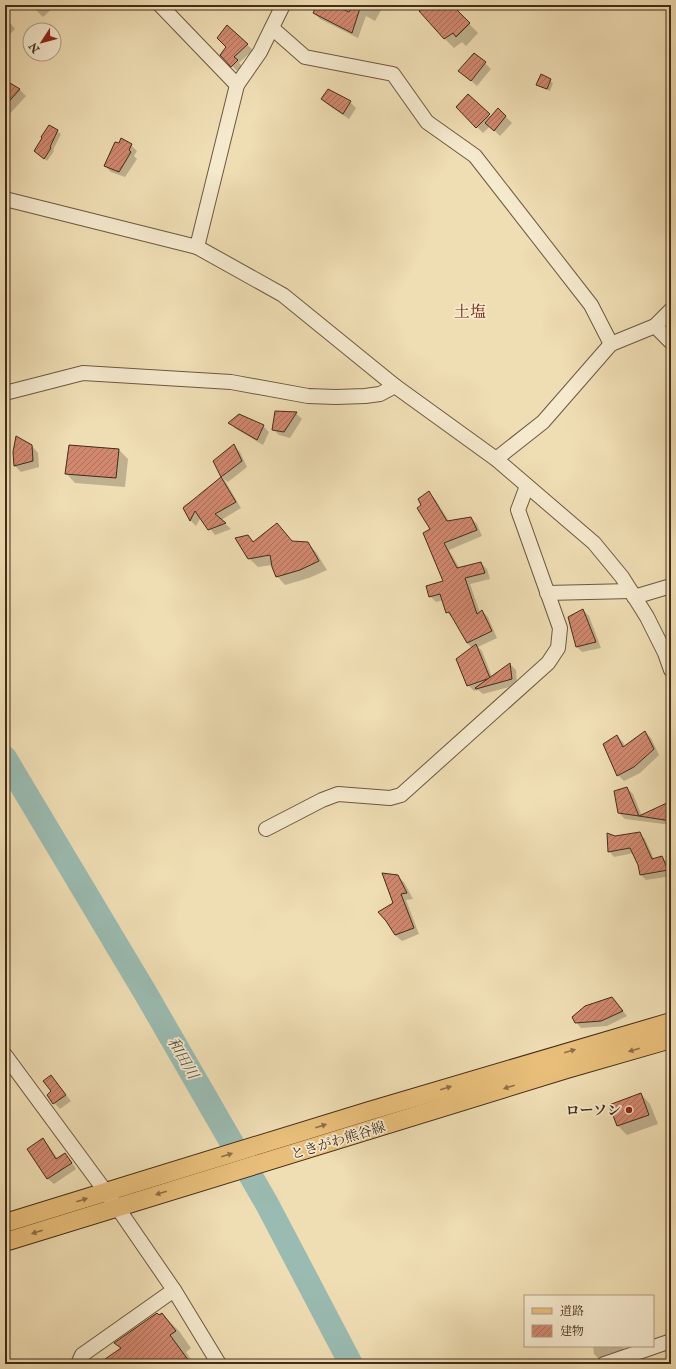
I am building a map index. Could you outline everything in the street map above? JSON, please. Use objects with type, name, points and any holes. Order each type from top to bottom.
[{"type":"main road","name":"ときがわ熊谷線","points":[[5,1223],[671,1022]]},
{"type":"main road","name":"ときがわ熊谷線","points":[[5,1242],[567,1069],[671,1039]]},
{"type":"street","points":[[160,5],[237,85]]},
{"type":"street","points":[[197,247],[237,85],[260,52],[283,5]]},
{"type":"street","points":[[272,28],[305,57],[393,74],[427,122],[475,156],[591,305],[611,344]]},
{"type":"street","points":[[5,198],[197,247],[283,295],[395,386],[496,459],[594,543],[622,577],[651,624],[665,653],[671,670]]},
{"type":"street","points":[[496,459],[543,422],[611,344],[655,326],[671,310]]},
{"type":"street","points":[[655,326],[671,342]]},
{"type":"street","points":[[5,393],[84,373],[231,382],[308,396],[365,396],[380,394],[395,386]]},
{"type":"street","points":[[266,829],[322,800],[338,794],[390,798],[401,795],[548,663],[558,648],[560,628],[518,510],[527,486]]},
{"type":"street","points":[[548,593],[632,594],[671,586]]},
{"type":"street","points":[[5,1055],[117,1207],[174,1290],[219,1364]]},
{"type":"street","points":[[78,1364],[82,1355],[174,1290]]},
{"type":"street","points":[[654,1347],[671,1341]]},
{"type":"street","points":[[604,1364],[654,1347]]},
{"type":"building","points":[[317,5],[334,5],[349,12],[353,5],[361,5],[352,33],[313,13]]},
{"type":"building","points":[[426,5],[452,5],[470,23],[456,37],[453,33],[444,39],[419,11]]},
{"type":"building","points":[[227,25],[248,44],[234,57],[238,60],[231,67],[220,55],[226,47],[217,38]]},
{"type":"building","points":[[474,53],[486,62],[471,81],[458,71]]},
{"type":"building","points":[[541,74],[551,79],[547,89],[536,85]]},
{"type":"building","points":[[5,80],[20,89],[5,106]]},
{"type":"building","points":[[328,89],[351,101],[343,114],[321,99]]},
{"type":"building","points":[[468,94],[490,114],[476,128],[456,107]]},
{"type":"building","points":[[498,108],[506,116],[494,131],[485,123]]},
{"type":"building","points":[[49,125],[58,130],[50,147],[51,148],[44,159],[34,151]]},
{"type":"building","points":[[121,138],[132,144],[129,150],[131,152],[119,172],[104,166],[115,142],[119,143]]},
{"type":"building","points":[[275,411],[297,412],[284,432],[272,430]]},
{"type":"building","points":[[239,414],[264,425],[257,440],[228,423]]},
{"type":"building","points":[[16,436],[32,445],[33,461],[14,466],[13,452]]},
{"type":"building","points":[[234,444],[242,461],[221,477],[213,461]]},
{"type":"building","points":[[69,445],[119,449],[116,478],[65,474]]},
{"type":"building","points":[[221,477],[236,502],[215,514],[226,523],[208,530],[195,511],[190,521],[183,508]]},
{"type":"building","points":[[429,491],[447,521],[471,517],[477,530],[444,543],[457,568],[481,562],[485,573],[465,578],[477,614],[482,610],[492,631],[467,643],[449,612],[446,613],[440,594],[429,597],[426,586],[443,581],[423,533],[430,529],[417,508],[421,505],[418,499]]},
{"type":"building","points":[[277,523],[292,541],[308,542],[319,561],[300,570],[276,577],[272,567],[270,555],[248,559],[235,538],[248,535],[253,542]]},
{"type":"building","points":[[583,609],[596,642],[576,647],[568,617]]},
{"type":"building","points":[[476,644],[490,678],[467,686],[456,659]]},
{"type":"building","points":[[510,663],[512,679],[476,689],[475,688]]},
{"type":"building","points":[[645,731],[654,749],[634,767],[617,776],[603,744],[617,735],[623,747]]},
{"type":"building","points":[[627,787],[639,816],[618,813],[614,791]]},
{"type":"building","points":[[671,801],[671,821],[639,816]]},
{"type":"building","points":[[640,832],[652,859],[662,856],[668,870],[640,875],[638,865],[630,848],[608,852],[607,833],[615,836]]},
{"type":"building","points":[[382,873],[398,875],[407,893],[401,894],[414,928],[395,935],[378,912],[393,903]]},
{"type":"building","points":[[612,997],[623,1011],[601,1021],[575,1023],[572,1017],[585,1006]]},
{"type":"building","points":[[51,1075],[66,1095],[53,1104],[47,1095],[51,1091],[43,1081]]},
{"type":"building","name":"ローソン","points":[[641,1093],[649,1115],[617,1126],[609,1105]]},
{"type":"building","points":[[43,1138],[56,1159],[65,1153],[72,1163],[47,1179],[27,1149]]},
{"type":"building","points":[[157,1313],[159,1315],[162,1313],[176,1331],[170,1335],[191,1364],[98,1364],[121,1348],[114,1343]]},
{"type":"waterway","name":"和田川","points":[[5,758],[146,994],[267,1204],[351,1364]]},
{"type":"place","name":"ローソン","points":[[629,1110]]},
{"type":"district","name":"土塩","points":[[470,311]]}]
